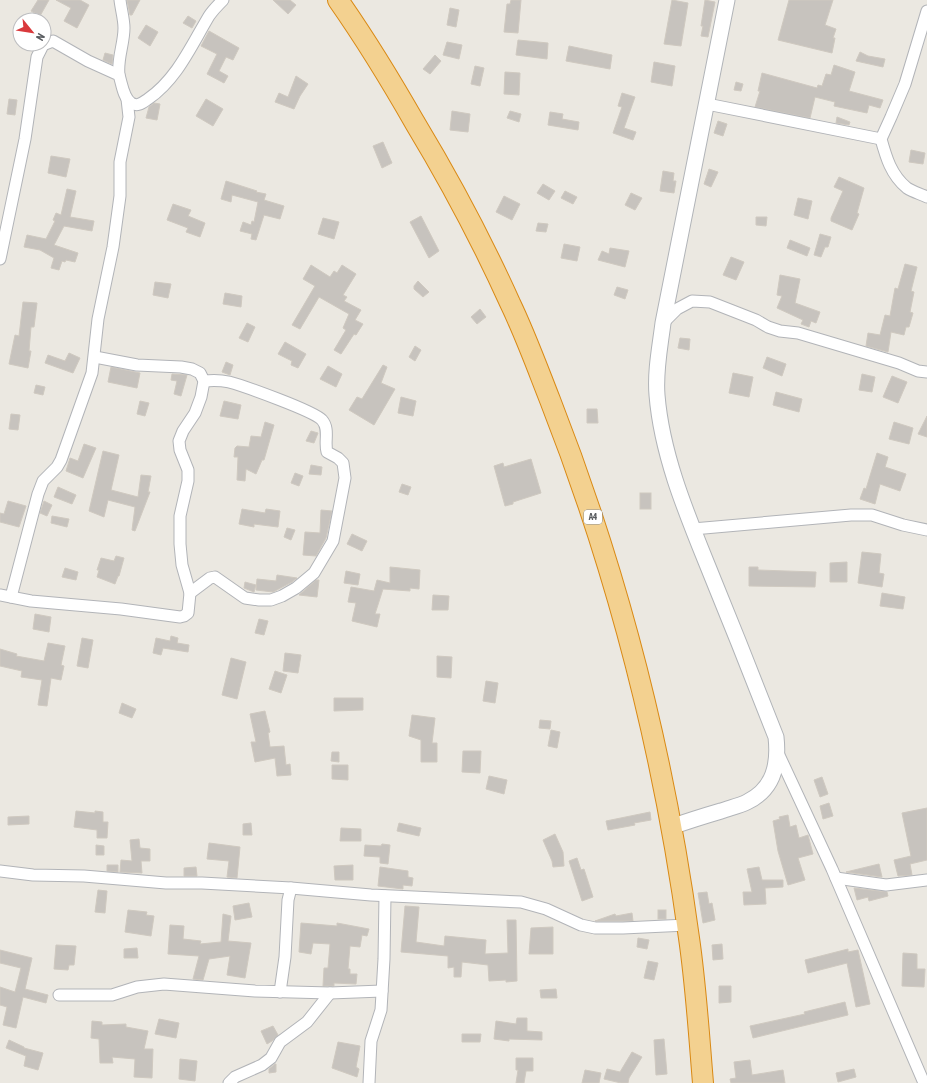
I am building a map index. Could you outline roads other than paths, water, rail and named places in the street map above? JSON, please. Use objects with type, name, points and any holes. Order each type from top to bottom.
[{"type":"highway","name":"A4","points":[[338,0],[389,77],[460,202],[511,304],[535,360],[577,470],[598,531],[615,588],[652,732],[671,827],[687,925],[698,1014],[703,1083]]},
{"type":"main road","points":[[671,827],[747,802],[761,793],[770,782],[776,768],[778,753],[776,737],[693,529],[668,458],[660,422],[657,393],[657,366],[663,323],[727,0]]},
{"type":"street","points":[[95,357],[137,365],[192,369],[200,373],[204,381],[201,397],[195,414],[183,431],[179,441],[180,450],[188,470],[188,481],[180,516],[182,565],[190,593],[188,612],[184,616],[180,617],[121,609],[31,601],[5,596],[43,481],[57,467],[61,460],[92,373],[95,357],[98,319],[113,247],[120,196],[120,162],[129,117],[127,99],[119,75],[118,67],[124,28],[120,0]]},
{"type":"street","points":[[127,99],[133,104],[140,104],[165,85],[178,70],[210,14],[223,0]]},
{"type":"street","points":[[927,11],[905,84],[881,139],[886,158],[894,175],[908,189],[927,197]]},
{"type":"street","points":[[0,259],[25,139],[37,57],[44,44],[53,41],[88,61],[119,75]]},
{"type":"street","points":[[707,104],[881,139]]},
{"type":"street","points":[[663,323],[677,309],[692,301],[710,302],[780,331],[798,333],[898,363],[918,371],[927,372]]},
{"type":"street","points":[[190,593],[210,578],[215,577],[245,598],[259,600],[271,600],[296,588],[314,573],[333,541],[345,478],[343,463],[338,458],[327,452],[326,425],[321,419],[313,414],[271,397],[229,382],[216,380],[204,381]]},
{"type":"street","points":[[693,529],[851,515],[872,516],[927,530]]},
{"type":"street","points":[[778,753],[836,878],[924,1083]]},
{"type":"street","points":[[0,871],[33,875],[84,876],[166,883],[202,883],[292,888],[385,896],[521,902],[546,909],[581,925],[595,928],[687,925]]},
{"type":"street","points":[[836,878],[886,885],[927,880]]},
{"type":"street","points":[[280,992],[285,957],[288,900],[292,888]]},
{"type":"street","points":[[369,1083],[370,1041],[381,1010],[385,896]]},
{"type":"street","points":[[59,995],[112,996],[137,987],[164,984],[280,992],[330,993],[382,990]]},
{"type":"street","points":[[229,1083],[235,1077],[262,1065],[271,1058],[280,1042],[307,1022],[330,993]]}]
